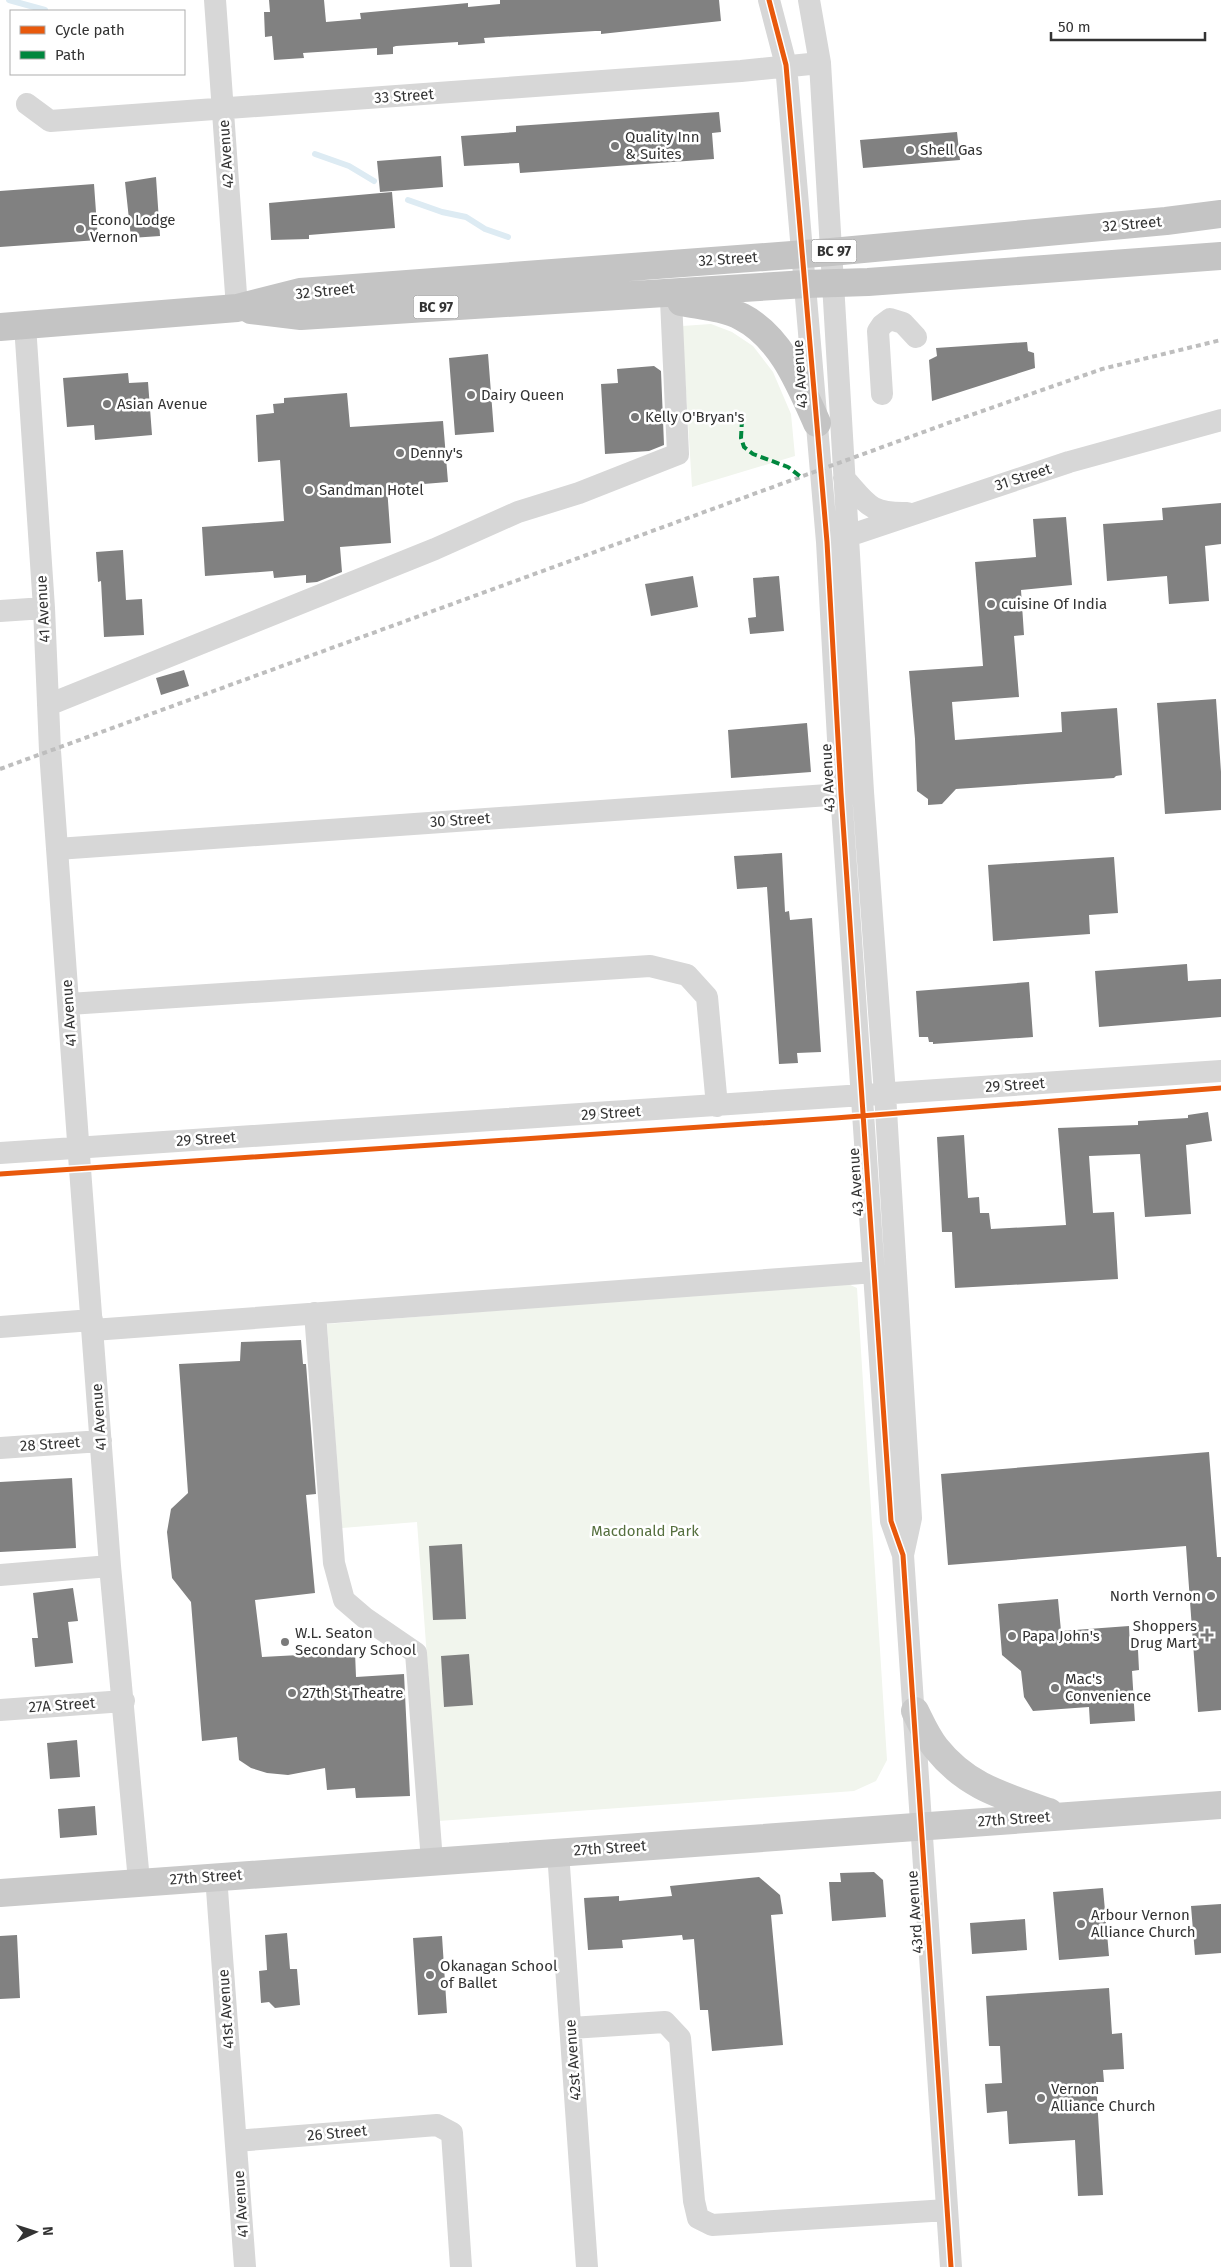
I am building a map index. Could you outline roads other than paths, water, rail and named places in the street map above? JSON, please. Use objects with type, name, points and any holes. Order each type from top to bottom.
[{"type":"highway","name":"32 Street","points":[[13,326],[237,308],[300,292],[831,252],[1166,221],[1221,214]]},
{"type":"highway","name":"32 Street","points":[[237,308],[301,316],[832,282],[877,281],[1221,256]]},
{"type":"highway","points":[[635,294],[720,309],[742,317],[761,331],[783,357],[800,385],[817,423]]},
{"type":"main road","points":[[914,1711],[935,1747],[960,1773],[987,1791],[1060,1816]]},
{"type":"main road","name":"27th Street","points":[[0,1893],[1221,1805]]},
{"type":"street","name":"42 Avenue","points":[[215,0],[237,308]]},
{"type":"street","name":"43 Avenue","points":[[769,0],[786,65],[817,423],[838,540],[852,793],[862,1096],[891,1521],[903,1555]]},
{"type":"street","name":"43 Avenue","points":[[809,0],[820,63],[844,478],[838,540]]},
{"type":"street","name":"33 Street","points":[[27,104],[50,121],[742,71],[820,63]]},
{"type":"street","points":[[48,705],[435,549],[518,512],[579,493],[678,454],[671,300]]},
{"type":"street","points":[[882,394],[878,332],[882,325],[890,320],[903,323],[916,337]]},
{"type":"street","name":"41 Avenue","points":[[13,326],[44,608],[57,848],[110,1566],[124,1701]]},
{"type":"street","name":"31 Street","points":[[838,540],[916,512],[1070,462],[1221,420]]},
{"type":"street","points":[[844,478],[871,507],[886,514],[916,512]]},
{"type":"street","points":[[0,611],[44,608]]},
{"type":"street","name":"43 Avenue","points":[[852,793],[886,1094],[911,1518],[903,1555]]},
{"type":"street","name":"30 Street","points":[[57,848],[852,793]]},
{"type":"street","points":[[69,1004],[650,966],[687,975],[707,997],[717,1106]]},
{"type":"street","name":"29 Street","points":[[0,1153],[717,1106],[1221,1070]]},
{"type":"street","points":[[0,1327],[92,1325],[315,1313],[875,1272]]},
{"type":"street","points":[[315,1313],[334,1563],[344,1600],[365,1618],[416,1652],[432,1861]]},
{"type":"street","name":"28 Street","points":[[0,1448],[101,1441]]},
{"type":"street","name":"43rd Avenue","points":[[903,1555],[951,2267]]},
{"type":"street","points":[[0,1575],[110,1566]]},
{"type":"street","points":[[124,1701],[138,1882]]},
{"type":"street","name":"27A Street","points":[[0,1710],[124,1701]]},
{"type":"street","name":"42st Avenue","points":[[558,1852],[587,2267]]},
{"type":"street","name":"41st Avenue","points":[[216,1876],[236,2141]]},
{"type":"street","points":[[571,2028],[665,2022],[680,2038],[694,2201],[698,2218],[712,2225],[947,2210]]},
{"type":"street","name":"26 Street","points":[[236,2141],[437,2125],[452,2133],[461,2267]]},
{"type":"street","name":"41 Avenue","points":[[236,2141],[245,2267]]},
{"type":"waterway","points":[[9,0],[45,10]]},
{"type":"waterway","points":[[315,154],[349,166],[374,181]]},
{"type":"waterway","points":[[408,200],[442,212],[466,217],[485,229],[508,237]]},
{"type":"railway","points":[[0,769],[951,422],[1102,369],[1221,340]]},
{"type":"place","name":"Quality Inn & Suites","points":[[615,146]]},
{"type":"place","name":"Shell Gas","points":[[910,150]]},
{"type":"place","name":"Econo Lodge Vernon","points":[[80,229]]},
{"type":"place","name":"Dairy Queen","points":[[471,395]]},
{"type":"place","name":"Asian Avenue","points":[[107,404]]},
{"type":"place","name":"Kelly O'Bryan's","points":[[635,417]]},
{"type":"place","name":"Denny's","points":[[400,453]]},
{"type":"place","name":"Sandman Hotel","points":[[309,490]]},
{"type":"place","name":"cuisine Of India","points":[[991,604]]},
{"type":"place","name":"North Vernon","points":[[1211,1596]]},
{"type":"place","name":"Shoppers Drug Mart","points":[[1207,1635]]},
{"type":"place","name":"Papa John's","points":[[1012,1636]]},
{"type":"place","name":"W.L. Seaton Secondary School","points":[[285,1642]]},
{"type":"place","name":"Mac's Convenience","points":[[1055,1688]]},
{"type":"place","name":"27th St Theatre","points":[[292,1693]]},
{"type":"place","name":"Arbour Vernon Alliance Church","points":[[1081,1924]]},
{"type":"place","name":"Okanagan School of Ballet","points":[[430,1975]]},
{"type":"place","name":"Vernon Alliance Church","points":[[1041,2098]]},
{"type":"park label","name":"Macdonald Park","points":[[645,1531]]}]
